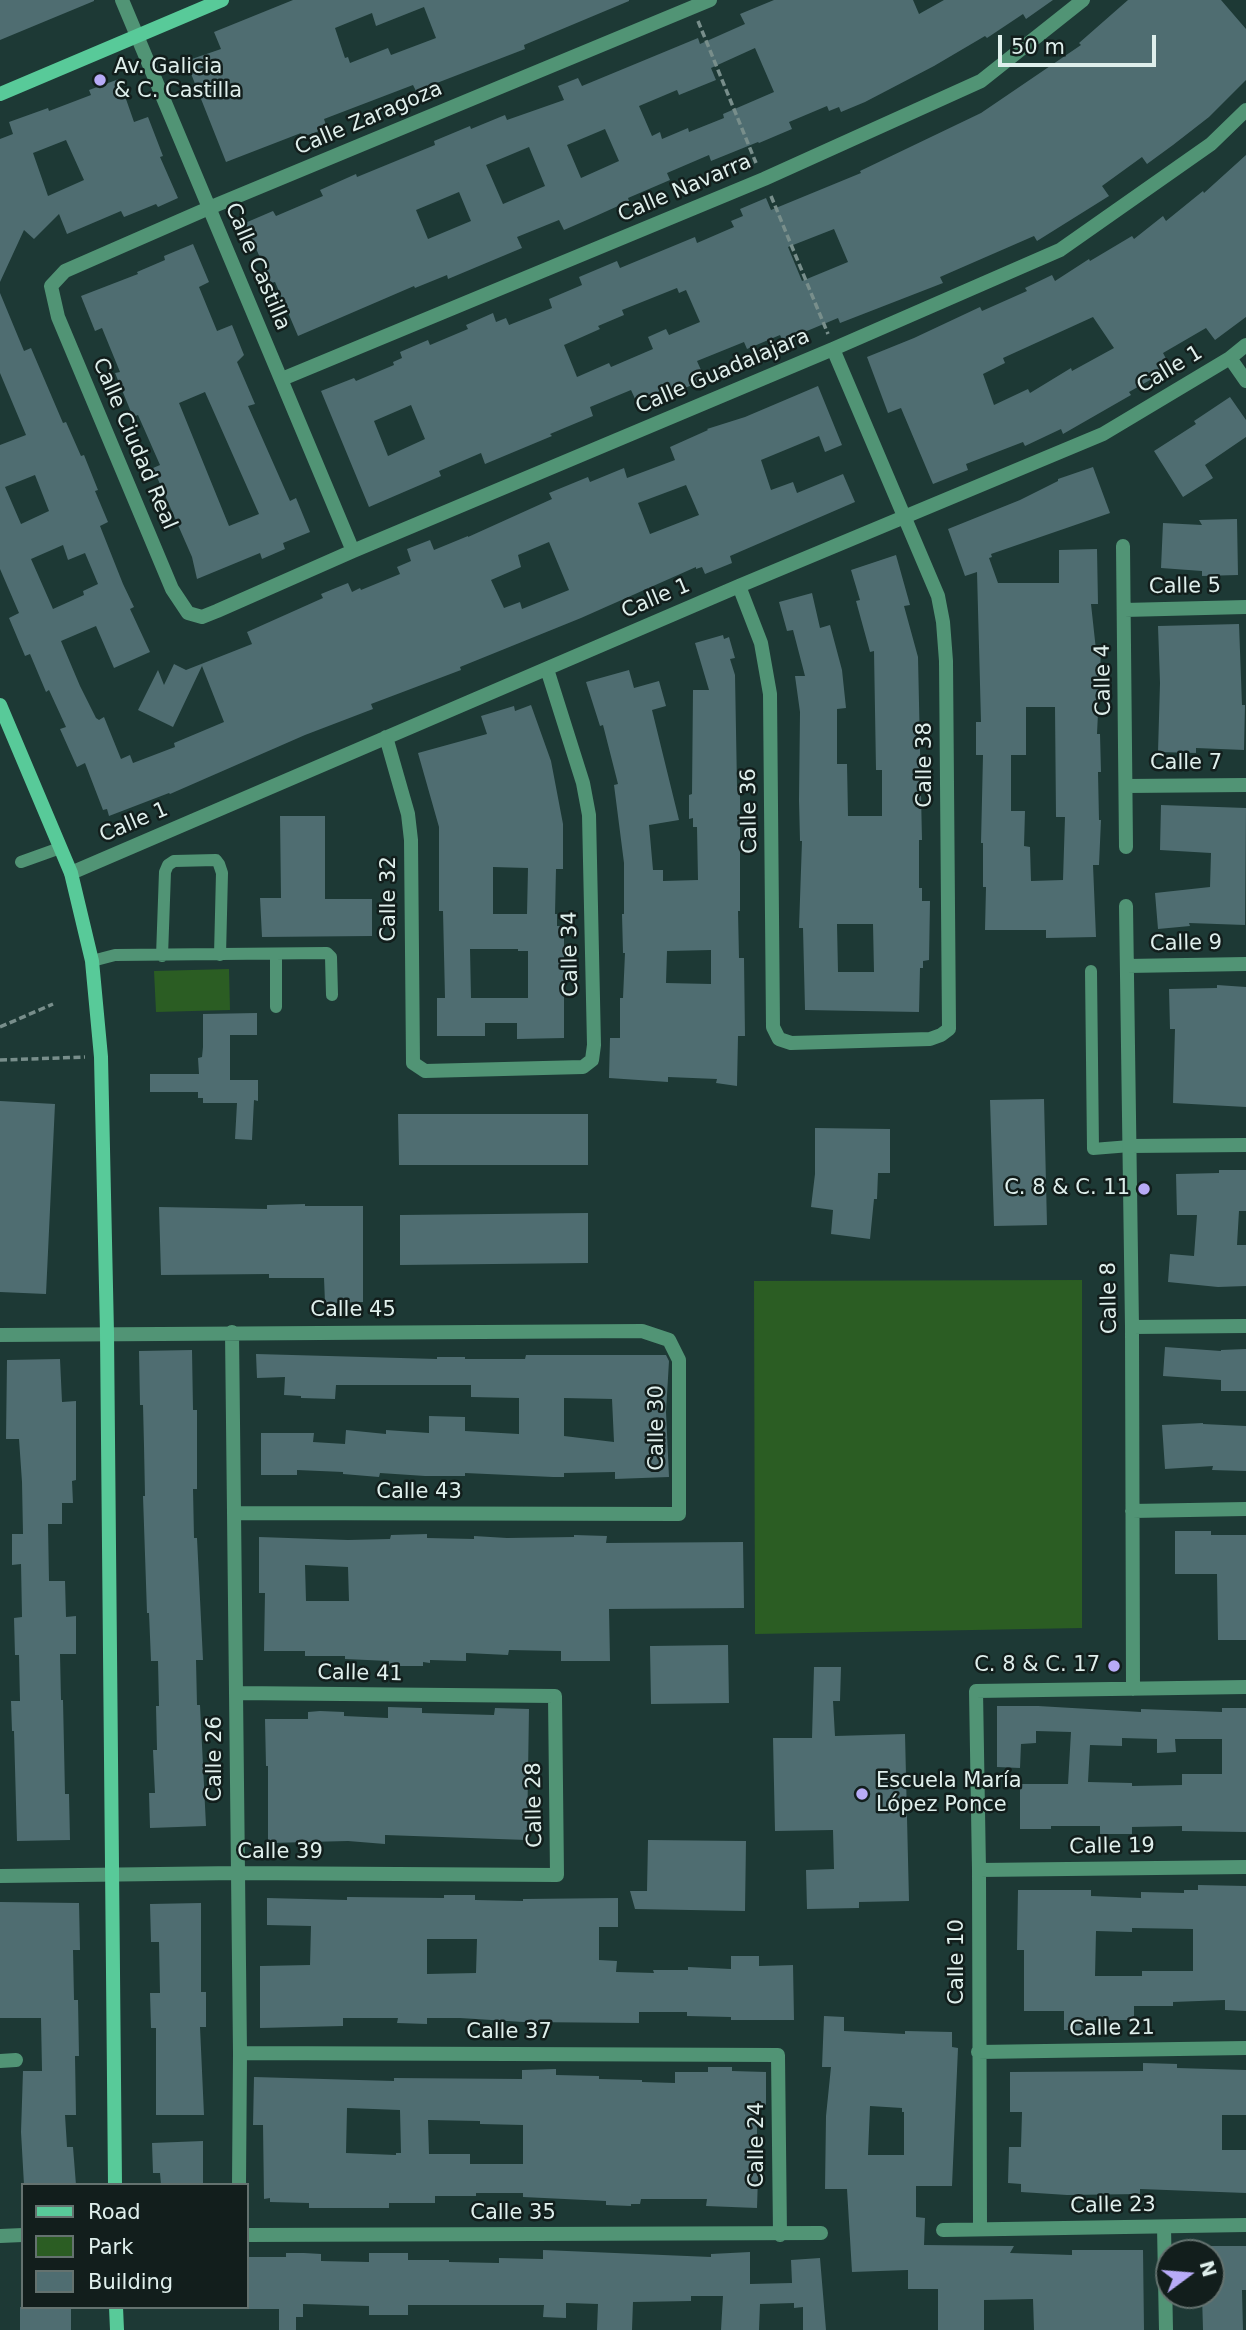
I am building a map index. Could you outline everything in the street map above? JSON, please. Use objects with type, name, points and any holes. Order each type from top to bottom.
[{"type":"street","name":"Calle Castilla","points":[[122,0],[353,551]]},
{"type":"street","points":[[0,94],[222,0]]},
{"type":"street","name":"Calle Zaragoza","points":[[51,286],[65,271],[209,208],[710,0]]},
{"type":"street","name":"Calle Navarra","points":[[282,379],[751,185],[981,81],[1083,0]]},
{"type":"street","name":"Calle Guadalajara","points":[[188,613],[202,617],[1060,250],[1211,144],[1246,110]]},
{"type":"street","name":"Calle Ciudad Real","points":[[51,286],[58,317],[161,563],[172,589],[188,613]]},
{"type":"street","name":"Calle 1","points":[[71,873],[739,586],[1103,434],[1230,358],[1246,345]]},
{"type":"street","name":"Calle 38","points":[[779,1039],[791,1043],[930,1039],[949,1029],[946,661],[938,596],[833,349]]},
{"type":"street","points":[[1230,358],[1246,381]]},
{"type":"street","name":"Calle 4","points":[[1123,545],[1126,847]]},
{"type":"street","name":"Calle 36","points":[[739,586],[761,643],[769,694],[773,1027],[779,1039]]},
{"type":"street","name":"Calle 5","points":[[1124,610],[1246,607]]},
{"type":"street","name":"Calle 34","points":[[413,1063],[425,1071],[583,1067],[592,1060],[594,1045],[589,815],[583,783],[547,669]]},
{"type":"street","points":[[0,705],[71,873],[92,961],[101,1057],[107,1333],[115,2183]]},
{"type":"street","name":"Calle 32","points":[[386,737],[408,814],[411,841],[413,1063]]},
{"type":"street","name":"Calle 7","points":[[1126,786],[1246,785]]},
{"type":"street","name":"Calle 8","points":[[1126,906],[1132,1327],[1133,1689]]},
{"type":"street","name":"Calle 9","points":[[1127,966],[1246,964]]},
{"type":"street","points":[[1130,1146],[1246,1145]]},
{"type":"street","points":[[1132,1327],[1246,1326]]},
{"type":"street","name":"Calle 45","points":[[0,1335],[599,1331]]},
{"type":"street","name":"Calle 30","points":[[599,1331],[642,1331],[669,1340],[679,1360],[679,1514],[603,1514]]},
{"type":"street","name":"Calle 26","points":[[232,1332],[239,2183]]},
{"type":"street","points":[[1132,1511],[1246,1509]]},
{"type":"street","name":"Calle 43","points":[[234,1513],[603,1514]]},
{"type":"street","points":[[1133,1689],[1246,1687]]},
{"type":"street","name":"Calle 10","points":[[980,2229],[976,1691],[1133,1689]]},
{"type":"street","name":"Calle 41","points":[[236,1693],[484,1696]]},
{"type":"street","name":"Calle 28","points":[[447,1875],[556,1875],[555,1696],[484,1696]]},
{"type":"street","name":"Calle 19","points":[[979,1870],[1246,1867]]},
{"type":"street","name":"Calle 39","points":[[0,1876],[238,1873],[447,1875]]},
{"type":"street","name":"Calle 21","points":[[978,2052],[1246,2048]]},
{"type":"street","name":"Calle 37","points":[[240,2053],[778,2055]]},
{"type":"street","name":"Calle 24","points":[[778,2055],[780,2235]]},
{"type":"street","points":[[0,2062],[16,2060]]},
{"type":"street","name":"Calle 23","points":[[943,2230],[1246,2225]]},
{"type":"street","points":[[1164,2227],[1166,2330]]},
{"type":"street","name":"Calle 35","points":[[248,2235],[821,2233]]},
{"type":"street","points":[[0,2236],[21,2235]]},
{"type":"street","points":[[117,2309],[117,2330]]},
{"type":"lane","points":[[21,862],[61,848]]},
{"type":"lane","points":[[162,956],[165,872],[168,865],[174,861],[216,860],[222,873],[219,955]]},
{"type":"lane","points":[[92,961],[115,955],[327,953],[331,957],[332,995]]},
{"type":"lane","points":[[276,955],[276,1007]]},
{"type":"lane","points":[[1091,971],[1093,1149],[1130,1146]]},
{"type":"path","points":[[0,1027],[53,1004]]},
{"type":"path","points":[[0,1060],[101,1057]]},
{"type":"green space","points":[[229,969],[230,1010],[156,1012],[154,971]]},
{"type":"green space","points":[[1082,1280],[1082,1628],[755,1634],[754,1281]]},
{"type":"building","points":[[0,0],[94,0],[94,1],[0,40]]},
{"type":"building","points":[[293,0],[629,0],[524,45],[525,49],[416,91],[413,85],[324,119],[327,128],[303,137],[301,133],[226,162],[186,61],[221,49],[214,32]],"holes":[[[424,7],[436,38],[391,55],[388,48],[350,63],[348,57],[345,58],[335,28],[372,13],[376,26]]]},
{"type":"building","points":[[774,0],[913,0],[919,14],[944,0],[1053,0],[1026,19],[1023,14],[987,38],[985,36],[865,102],[841,112],[839,107],[829,111],[827,106],[789,122],[792,129],[759,143],[711,161],[709,155],[667,173],[670,180],[564,230],[559,220],[517,237],[522,248],[448,279],[447,275],[415,288],[414,286],[298,336],[275,282],[271,283],[245,223],[273,211],[276,216],[323,196],[320,190],[435,145],[434,141],[470,126],[471,129],[505,115],[507,120],[564,100],[558,86],[578,78],[582,86],[698,38],[700,44],[745,24],[740,14]],"holes":[[[755,48],[774,92],[723,114],[724,118],[689,132],[688,128],[662,139],[660,132],[652,136],[639,106],[677,90],[679,95],[716,80],[711,68]],[[605,129],[619,161],[581,178],[567,145]],[[529,147],[545,186],[503,204],[486,165]],[[459,192],[471,221],[428,239],[416,210]]]},
{"type":"building","points":[[1128,0],[1221,0],[1246,29],[1246,80],[1209,117],[1173,145],[1147,164],[1142,157],[1102,186],[1109,196],[1037,241],[1034,236],[940,277],[943,283],[840,323],[838,318],[783,341],[780,335],[747,349],[744,342],[697,361],[705,379],[672,394],[669,387],[636,401],[631,390],[590,407],[593,416],[550,434],[552,436],[485,464],[481,453],[439,471],[441,476],[369,507],[321,391],[354,378],[356,381],[394,365],[393,362],[402,358],[400,352],[428,340],[430,345],[468,329],[466,325],[493,313],[496,322],[506,318],[509,325],[552,308],[549,299],[582,285],[579,277],[617,261],[620,268],[695,237],[697,243],[734,227],[731,221],[743,216],[740,209],[766,198],[771,210],[861,173],[860,171],[981,113],[1081,45],[1079,43]],"holes":[[[834,229],[848,262],[802,281],[788,247]],[[677,288],[679,293],[686,290],[700,322],[669,335],[666,329],[648,337],[653,349],[611,367],[609,363],[577,377],[564,345],[624,315],[622,310]],[[411,405],[425,439],[388,456],[374,421]]]},
{"type":"building","points":[[119,79],[134,122],[148,117],[163,156],[160,157],[178,198],[124,217],[121,211],[67,234],[59,214],[34,239],[24,230],[0,282],[0,139],[13,134],[9,122],[91,95],[89,90]],"holes":[[[66,140],[84,180],[48,196],[33,153]]]},
{"type":"building","points":[[1246,155],[1246,317],[1215,340],[1206,328],[1163,353],[1171,368],[1129,392],[1131,395],[1063,434],[1061,429],[1025,446],[1023,442],[966,464],[968,470],[933,484],[901,408],[888,413],[867,357],[980,307],[982,311],[1027,291],[1025,288],[1052,275],[1055,281],[1132,236],[1134,239],[1163,216],[1166,221],[1203,191],[1204,193]],"holes":[[[1093,317],[1114,348],[1072,371],[1071,368],[1030,393],[1028,389],[994,405],[983,374],[1005,363],[1003,358]]]},
{"type":"building","points":[[193,244],[209,282],[199,287],[217,331],[232,325],[244,355],[237,362],[255,404],[248,406],[290,501],[296,498],[310,532],[283,543],[285,549],[262,559],[260,553],[197,579],[192,557],[153,468],[160,465],[138,415],[133,417],[115,373],[120,372],[102,328],[95,331],[81,296],[138,274],[137,272],[165,260],[164,256]],"holes":[[[205,392],[259,514],[229,526],[179,403]]]},
{"type":"building","points":[[0,293],[24,351],[31,348],[63,423],[66,422],[81,456],[84,455],[108,522],[100,526],[134,607],[130,609],[150,652],[114,668],[96,626],[61,641],[96,718],[99,720],[104,717],[121,759],[130,755],[133,763],[175,747],[174,743],[224,722],[202,666],[173,727],[138,710],[158,670],[164,685],[174,664],[186,670],[252,644],[247,632],[323,598],[321,594],[348,583],[352,592],[360,588],[361,590],[400,574],[397,567],[411,561],[407,549],[430,540],[434,550],[468,537],[552,499],[549,493],[588,477],[590,482],[624,468],[627,478],[675,460],[670,447],[707,429],[745,417],[818,386],[842,445],[825,452],[819,436],[761,460],[771,490],[793,482],[797,493],[843,474],[855,502],[730,556],[732,563],[705,574],[702,567],[696,567],[460,667],[461,670],[371,704],[373,709],[305,735],[170,794],[109,816],[107,809],[103,810],[85,763],[77,767],[60,729],[66,727],[49,690],[46,692],[30,654],[25,656],[9,618],[19,613],[0,569],[0,445],[26,435],[0,373]],"holes":[[[35,475],[49,511],[21,524],[5,487]],[[686,485],[699,515],[650,534],[638,503]],[[549,542],[569,590],[522,609],[520,602],[504,608],[491,580],[521,567],[518,555]],[[63,545],[68,560],[85,553],[98,584],[83,591],[84,595],[53,609],[31,559]]]},
{"type":"building","points":[[1230,397],[1246,420],[1246,437],[1205,465],[1213,478],[1183,497],[1154,451],[1196,424],[1194,421]]},
{"type":"building","points":[[1093,467],[1110,513],[991,554],[992,557],[989,558],[998,583],[1059,583],[1059,550],[1097,549],[1098,604],[1091,604],[1096,650],[1101,650],[1097,734],[1100,734],[1101,772],[1098,772],[1101,820],[1099,865],[1093,865],[1096,937],[1046,938],[1046,930],[985,930],[986,887],[983,887],[981,843],[983,755],[976,755],[976,722],[981,722],[977,572],[965,576],[948,529],[1020,500],[1058,479]],"holes":[[[1026,707],[1055,707],[1056,817],[1065,817],[1063,880],[1031,881],[1030,847],[1024,846],[1025,811],[1011,811],[1011,755],[1026,755]]]},
{"type":"building","points":[[1237,519],[1238,575],[1202,576],[1202,571],[1161,568],[1163,523],[1202,525],[1199,520]]},
{"type":"building","points":[[896,555],[910,605],[904,606],[918,657],[922,840],[919,840],[919,888],[922,888],[922,901],[930,901],[929,960],[923,961],[923,968],[920,968],[919,1012],[805,1010],[803,928],[799,928],[802,841],[799,800],[800,712],[795,676],[805,676],[793,630],[787,631],[779,602],[812,593],[820,628],[830,625],[842,670],[846,708],[837,709],[837,764],[847,764],[848,816],[882,816],[882,770],[876,770],[874,651],[870,652],[856,601],[860,600],[851,570]],"holes":[[[837,924],[873,924],[874,972],[838,972]]]},
{"type":"building","points":[[1239,624],[1242,705],[1245,705],[1244,750],[1196,748],[1196,753],[1158,752],[1158,626]]},
{"type":"building","points":[[723,635],[724,639],[729,637],[735,658],[730,659],[735,675],[737,786],[740,786],[738,911],[739,958],[744,958],[745,1036],[738,1036],[737,1086],[716,1083],[717,1079],[668,1077],[668,1082],[609,1078],[610,1038],[620,1038],[620,998],[623,998],[624,863],[614,785],[618,784],[603,725],[600,726],[586,682],[629,670],[634,688],[659,681],[666,706],[652,710],[679,820],[649,825],[653,870],[663,870],[663,881],[698,880],[697,827],[693,827],[693,818],[689,819],[689,795],[692,794],[693,690],[709,690],[695,643]],"holes":[[[711,950],[711,984],[666,983],[667,951]]]},
{"type":"building","points":[[531,705],[551,761],[563,824],[563,869],[556,869],[555,914],[557,926],[564,926],[564,1038],[517,1039],[517,1023],[485,1023],[485,1036],[437,1036],[437,998],[445,998],[443,911],[439,911],[439,827],[418,753],[487,734],[481,716],[514,706],[515,711]],"holes":[[[493,867],[528,868],[527,914],[493,914]],[[470,949],[528,951],[528,998],[471,998]]]},
{"type":"building","points":[[1161,805],[1246,808],[1245,925],[1189,923],[1190,926],[1158,929],[1155,893],[1210,887],[1211,853],[1160,850]]},
{"type":"building","points":[[280,816],[325,816],[325,899],[372,899],[372,936],[262,937],[260,898],[281,898]]},
{"type":"building","points":[[1217,985],[1246,987],[1246,1107],[1173,1103],[1175,1029],[1170,1029],[1169,989],[1217,988]]},
{"type":"building","points":[[257,1013],[257,1035],[230,1035],[230,1080],[258,1080],[252,1140],[235,1139],[237,1103],[203,1103],[203,1098],[198,1098],[198,1092],[150,1092],[150,1074],[199,1074],[198,1058],[202,1057],[203,1047],[203,1014]]},
{"type":"building","points":[[1044,1099],[1047,1225],[994,1226],[990,1100]]},
{"type":"building","points":[[0,1101],[55,1104],[46,1294],[0,1292]]},
{"type":"building","points":[[398,1114],[588,1114],[588,1165],[399,1165]]},
{"type":"building","points":[[815,1128],[890,1129],[890,1173],[878,1173],[877,1199],[874,1199],[870,1239],[831,1234],[833,1210],[811,1207],[815,1174]]},
{"type":"building","points":[[1219,1170],[1246,1170],[1246,1211],[1239,1211],[1237,1245],[1246,1245],[1246,1286],[1218,1287],[1168,1282],[1170,1254],[1194,1256],[1197,1215],[1177,1215],[1176,1174],[1219,1173]]},
{"type":"building","points":[[267,1205],[363,1206],[363,1302],[325,1303],[324,1278],[269,1278],[269,1274],[161,1275],[159,1207],[267,1209]]},
{"type":"building","points":[[588,1213],[588,1263],[400,1265],[400,1215]]},
{"type":"building","points":[[1165,1347],[1221,1351],[1246,1349],[1246,1391],[1221,1391],[1221,1380],[1163,1376]]},
{"type":"building","points":[[192,1350],[193,1410],[197,1410],[197,1489],[193,1489],[194,1538],[197,1538],[203,1660],[196,1660],[197,1705],[200,1705],[206,1826],[150,1828],[149,1793],[155,1793],[153,1750],[157,1750],[158,1661],[151,1661],[147,1613],[143,1405],[140,1405],[139,1351]]},
{"type":"building","points":[[256,1354],[437,1359],[525,1359],[526,1355],[666,1355],[669,1361],[666,1412],[669,1477],[615,1479],[615,1472],[564,1473],[564,1477],[380,1473],[379,1477],[297,1470],[297,1475],[261,1475],[261,1433],[314,1433],[313,1442],[345,1444],[346,1430],[386,1434],[386,1430],[429,1433],[429,1416],[465,1417],[465,1431],[519,1434],[519,1398],[471,1397],[471,1385],[336,1385],[335,1399],[301,1398],[284,1395],[285,1377],[257,1378]],"holes":[[[564,1398],[612,1399],[614,1442],[564,1436]]]},
{"type":"building","points":[[60,1359],[62,1402],[76,1401],[76,1480],[72,1481],[73,1503],[62,1503],[62,1524],[48,1524],[49,1581],[65,1581],[66,1617],[76,1616],[76,1654],[60,1654],[65,1794],[69,1794],[70,1840],[17,1841],[11,1701],[20,1701],[19,1655],[15,1655],[14,1618],[22,1617],[21,1564],[12,1565],[12,1534],[23,1534],[22,1482],[19,1439],[6,1439],[7,1360]]},
{"type":"building","points":[[1203,1423],[1246,1426],[1246,1471],[1212,1470],[1213,1466],[1165,1469],[1162,1425]]},
{"type":"building","points":[[1175,1531],[1246,1535],[1246,1640],[1218,1640],[1217,1574],[1175,1574]]},
{"type":"building","points":[[427,1534],[427,1538],[474,1539],[474,1536],[607,1536],[606,1543],[743,1542],[744,1608],[609,1609],[610,1661],[561,1661],[561,1651],[509,1650],[508,1655],[466,1653],[466,1661],[430,1660],[430,1663],[423,1662],[423,1666],[389,1666],[389,1661],[345,1659],[345,1656],[305,1656],[305,1651],[264,1651],[265,1593],[259,1593],[259,1537],[348,1540],[390,1539],[391,1535]],"holes":[[[305,1565],[348,1567],[349,1601],[306,1601]]]},
{"type":"building","points":[[728,1645],[729,1703],[651,1704],[650,1646]]},
{"type":"building","points":[[814,1667],[841,1667],[840,1701],[833,1701],[835,1736],[905,1734],[909,1901],[859,1902],[859,1908],[807,1909],[806,1870],[834,1869],[833,1830],[775,1831],[773,1738],[812,1738]]},
{"type":"building","points":[[997,1706],[1141,1712],[1141,1709],[1222,1712],[1222,1708],[1246,1708],[1246,1832],[1182,1831],[1182,1826],[1132,1827],[1132,1834],[1100,1834],[1100,1826],[1020,1829],[1020,1784],[1068,1784],[1071,1732],[1036,1731],[1036,1743],[1021,1744],[1020,1768],[997,1767]],"holes":[[[1122,1738],[1157,1739],[1157,1753],[1176,1752],[1175,1739],[1222,1739],[1222,1774],[1182,1774],[1182,1785],[1132,1786],[1132,1783],[1088,1782],[1090,1745],[1122,1746]]]},
{"type":"building","points":[[388,1707],[422,1708],[422,1713],[494,1715],[495,1708],[529,1709],[527,1840],[385,1835],[385,1844],[348,1841],[268,1843],[265,1719],[308,1719],[308,1712],[320,1711],[344,1712],[344,1716],[388,1718]]},
{"type":"building","points":[[648,1840],[746,1841],[745,1911],[635,1909],[630,1891],[647,1891]]},
{"type":"building","points":[[1198,1885],[1246,1886],[1246,2011],[1225,2010],[1225,2000],[1173,2002],[1173,2006],[1134,2006],[1134,2020],[1082,2020],[1081,2030],[1064,2030],[1064,2011],[1024,2011],[1024,1950],[1017,1950],[1018,1890],[1091,1890],[1091,1896],[1141,1898],[1141,1892],[1184,1893],[1184,1890],[1198,1890]],"holes":[[[1132,1928],[1193,1929],[1193,1971],[1142,1971],[1142,1976],[1095,1976],[1096,1931],[1132,1932]]]},
{"type":"building","points":[[444,1895],[475,1895],[475,1900],[523,1901],[618,1898],[618,1927],[599,1927],[599,1960],[617,1961],[616,1972],[654,1973],[653,1970],[688,1970],[688,1967],[731,1969],[731,1956],[759,1956],[759,1966],[793,1965],[794,2020],[731,2020],[731,2017],[687,2016],[687,2012],[639,2012],[639,2023],[427,2018],[427,2024],[397,2023],[398,2018],[343,2018],[343,2026],[260,2028],[260,1966],[310,1965],[311,1926],[267,1925],[267,1898],[444,1898]],"holes":[[[427,1939],[477,1939],[476,1973],[427,1974]]]},
{"type":"building","points":[[0,1902],[79,1903],[80,1950],[73,1950],[74,2000],[78,2000],[76,2115],[65,2115],[67,2147],[73,2147],[76,2183],[24,2183],[21,2132],[23,2071],[42,2071],[41,2018],[0,2018]]},
{"type":"building","points":[[201,1903],[201,1992],[206,1992],[206,2027],[200,2027],[204,2115],[156,2115],[156,2028],[151,2028],[150,1993],[160,1993],[159,1942],[151,1942],[150,1904]]},
{"type":"building","points":[[824,2016],[844,2017],[844,2031],[905,2034],[905,2031],[952,2032],[952,2047],[958,2048],[952,2186],[916,2186],[916,2217],[925,2218],[924,2245],[1014,2246],[1010,2253],[1072,2255],[1072,2250],[1143,2250],[1144,2330],[1034,2330],[1033,2299],[984,2300],[984,2330],[938,2330],[938,2289],[908,2289],[908,2270],[852,2272],[847,2189],[825,2189],[826,2116],[831,2067],[822,2067]],"holes":[[[870,2106],[902,2108],[904,2155],[868,2155]]]},
{"type":"building","points":[[1143,2063],[1177,2064],[1177,2068],[1246,2070],[1246,2115],[1222,2115],[1222,2150],[1246,2150],[1246,2193],[1140,2189],[1140,2194],[1067,2195],[1021,2192],[1021,2184],[1008,2183],[1009,2147],[1021,2147],[1022,2112],[1010,2112],[1010,2072],[1143,2071]]},
{"type":"building","points":[[708,2067],[732,2067],[732,2071],[766,2072],[766,2105],[757,2105],[757,2208],[706,2206],[707,2199],[641,2199],[640,2204],[631,2206],[606,2205],[606,2201],[523,2197],[523,2193],[435,2196],[435,2203],[389,2203],[389,2208],[309,2208],[309,2203],[270,2202],[270,2198],[264,2199],[263,2125],[253,2125],[254,2077],[394,2081],[394,2078],[522,2079],[522,2070],[556,2069],[556,2075],[675,2083],[675,2072],[708,2072]],"holes":[[[347,2108],[400,2110],[401,2153],[346,2153]],[[428,2120],[523,2125],[523,2164],[470,2164],[470,2154],[429,2154]]]},
{"type":"building","points":[[203,2141],[203,2183],[161,2183],[160,2173],[153,2173],[152,2143]]},
{"type":"building","points":[[1225,2246],[1246,2246],[1246,2290],[1242,2290],[1243,2330],[1203,2330],[1202,2309],[1225,2309]]},
{"type":"building","points":[[543,2250],[711,2257],[711,2254],[750,2252],[750,2284],[792,2283],[791,2260],[820,2258],[826,2330],[803,2330],[803,2307],[794,2308],[794,2303],[760,2304],[759,2330],[721,2330],[723,2296],[691,2296],[691,2301],[633,2302],[632,2330],[597,2330],[598,2304],[566,2303],[566,2318],[543,2317],[544,2305],[408,2305],[408,2315],[369,2315],[369,2306],[303,2304],[303,2317],[296,2317],[296,2330],[279,2330],[279,2309],[248,2309],[248,2257],[286,2257],[286,2253],[304,2253],[321,2254],[321,2261],[369,2262],[369,2253],[408,2253],[408,2260],[449,2262],[499,2263],[499,2258],[543,2259]]},
{"type":"building","points":[[20,2307],[71,2309],[71,2330],[20,2330]]},
{"type":"place","name":"Av. Galicia & C. Castilla","points":[[100,80]]},
{"type":"place","name":"C. 8 & C. 11","points":[[1144,1189]]},
{"type":"place","name":"C. 8 & C. 17","points":[[1114,1666]]},
{"type":"place","name":"Escuela María López Ponce","points":[[862,1794]]}]
